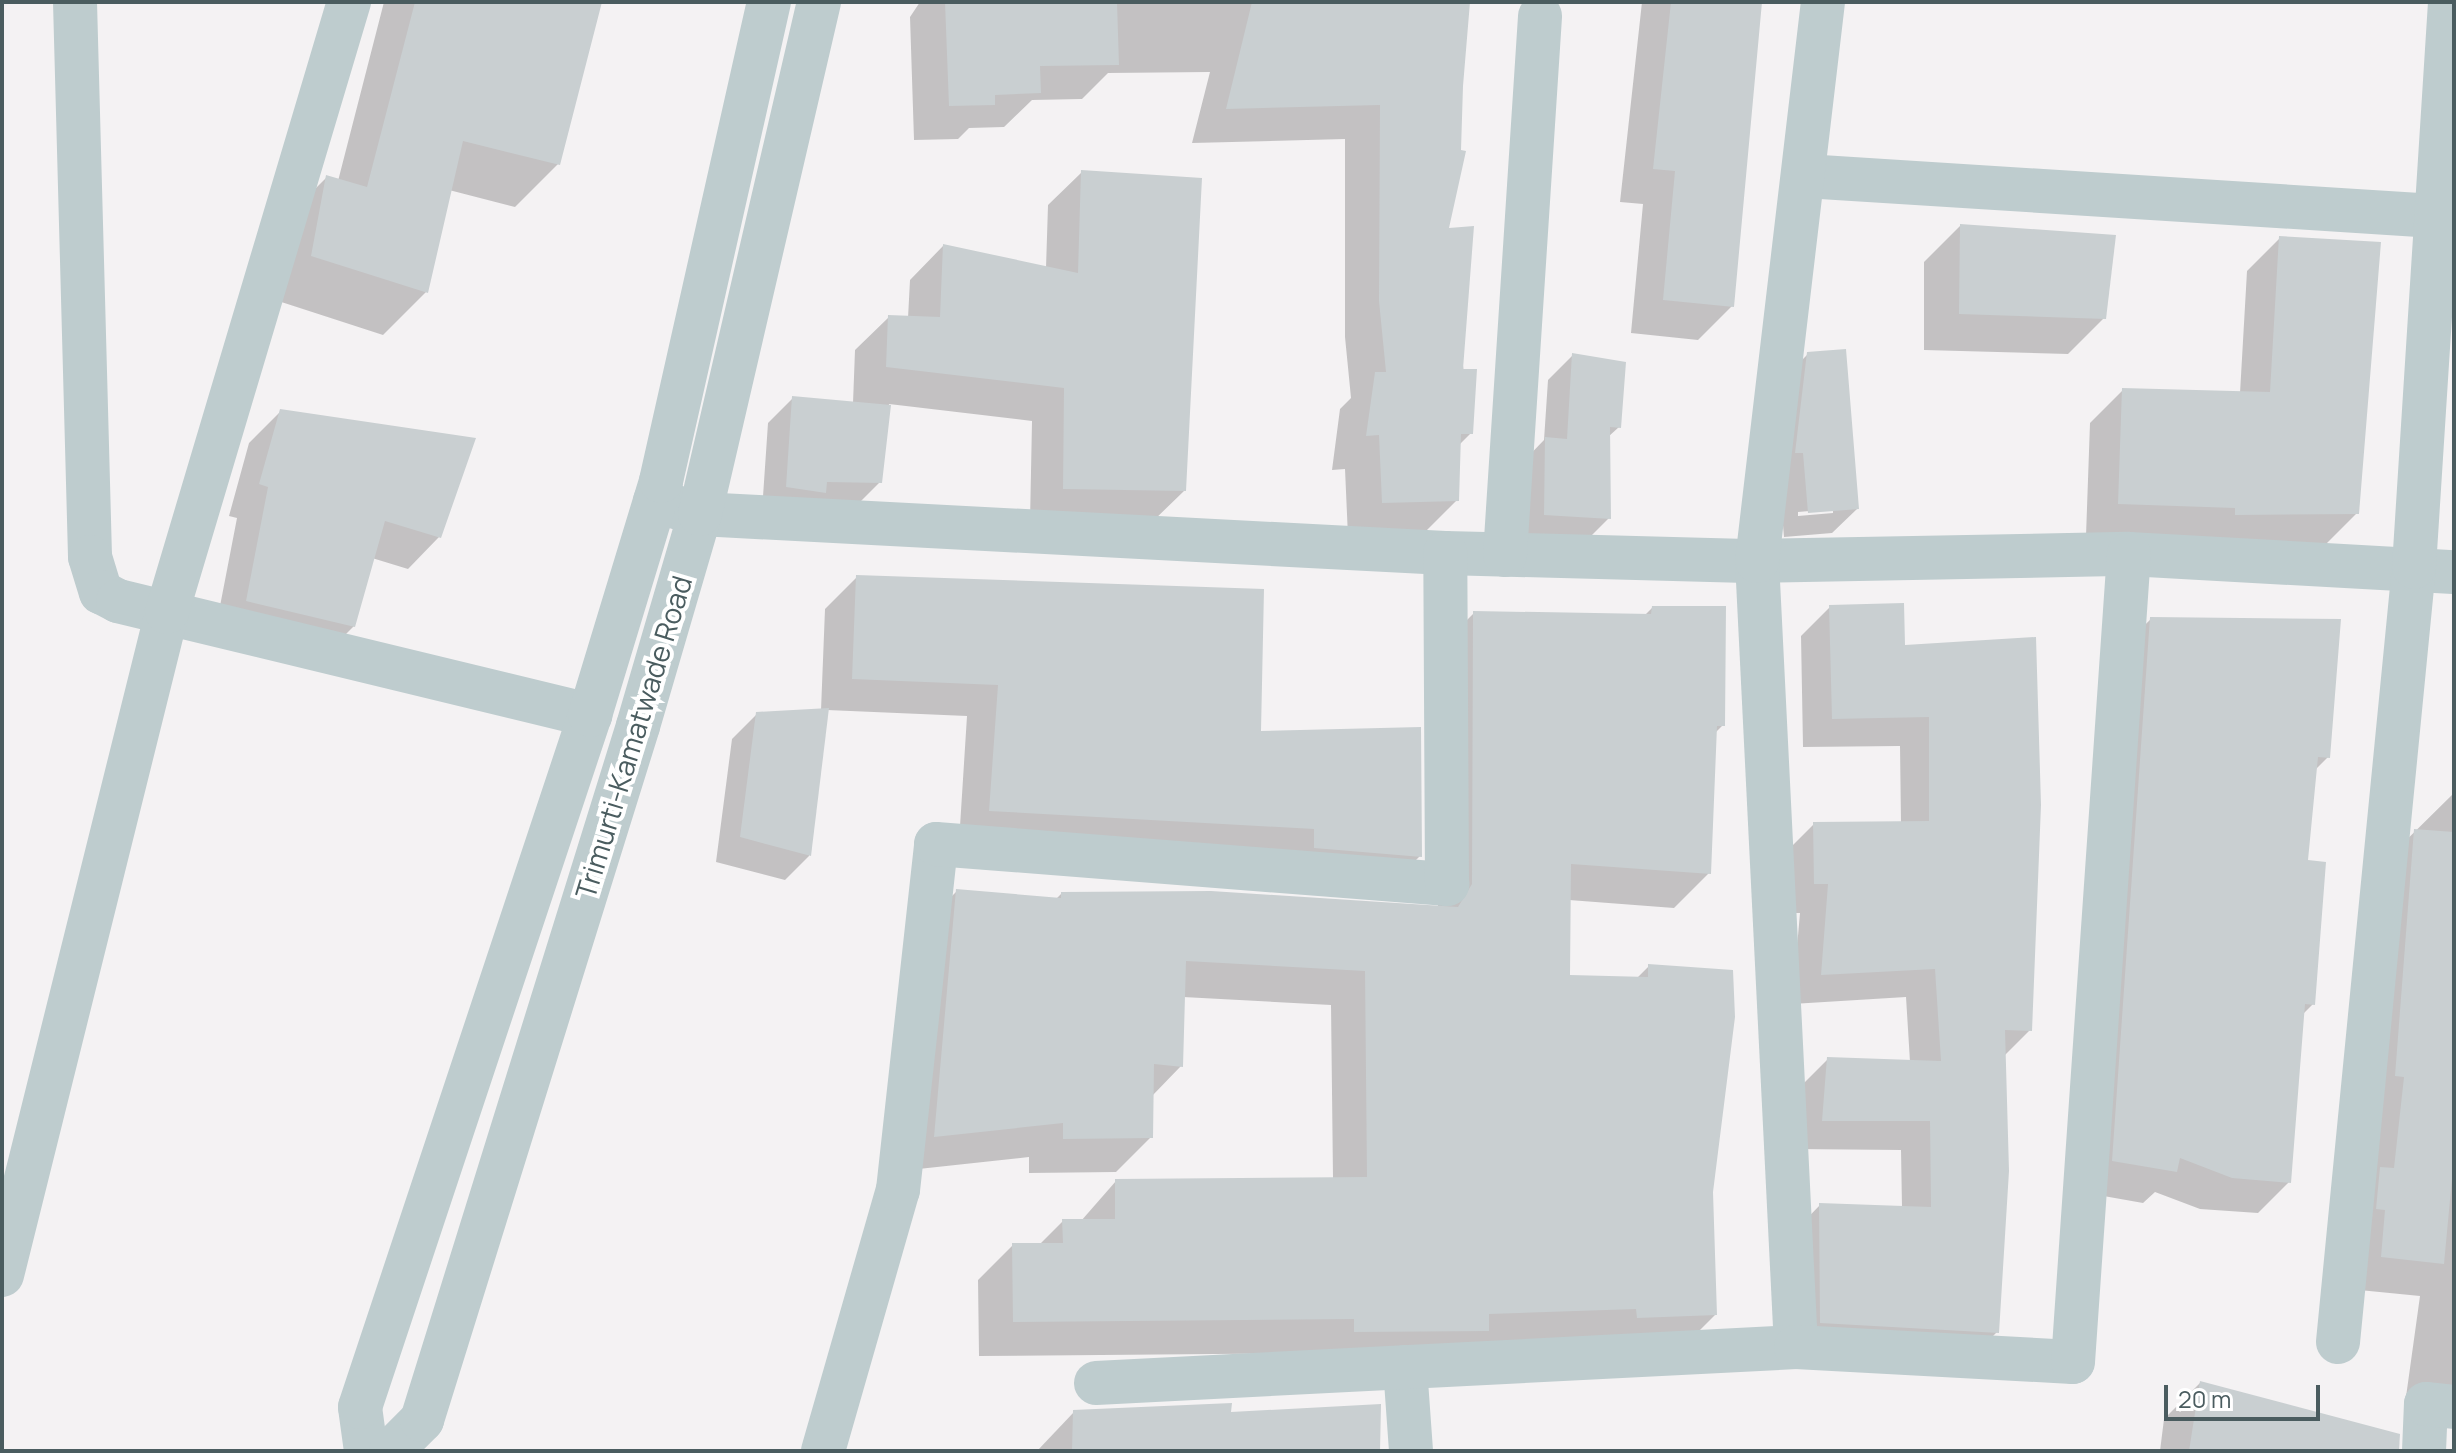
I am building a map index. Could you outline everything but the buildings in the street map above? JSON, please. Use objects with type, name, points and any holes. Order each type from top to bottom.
[{"type":"street","points":[[75,2],[92,574],[101,592],[118,601],[590,715]]},
{"type":"street","points":[[2,1275],[167,612],[349,2]]},
{"type":"street","name":"Trimurti-Kamatwade Road","points":[[366,1451],[360,1407],[590,715],[655,501],[769,2]]},
{"type":"street","name":"Trimurti-Kamatwade Road","points":[[391,1451],[422,1420],[700,514],[819,2]]},
{"type":"street","points":[[1796,1347],[1757,561],[1805,176],[1823,2]]},
{"type":"street","points":[[2338,1342],[2434,569],[2435,216],[2450,2]]},
{"type":"street","points":[[1505,555],[1540,16]]},
{"type":"street","points":[[1805,176],[2435,216]]},
{"type":"street","points":[[655,501],[700,514],[1445,553],[1757,561],[2129,554],[2434,569]]},
{"type":"street","points":[[823,1451],[898,1190],[936,844],[1447,884],[1445,553]]},
{"type":"street","points":[[1096,1383],[1796,1347],[2073,1362],[2129,554]]},
{"type":"street","points":[[1405,1367],[1411,1451]]},
{"type":"street","points":[[2424,1451],[2426,1404],[2454,1407]]}]
